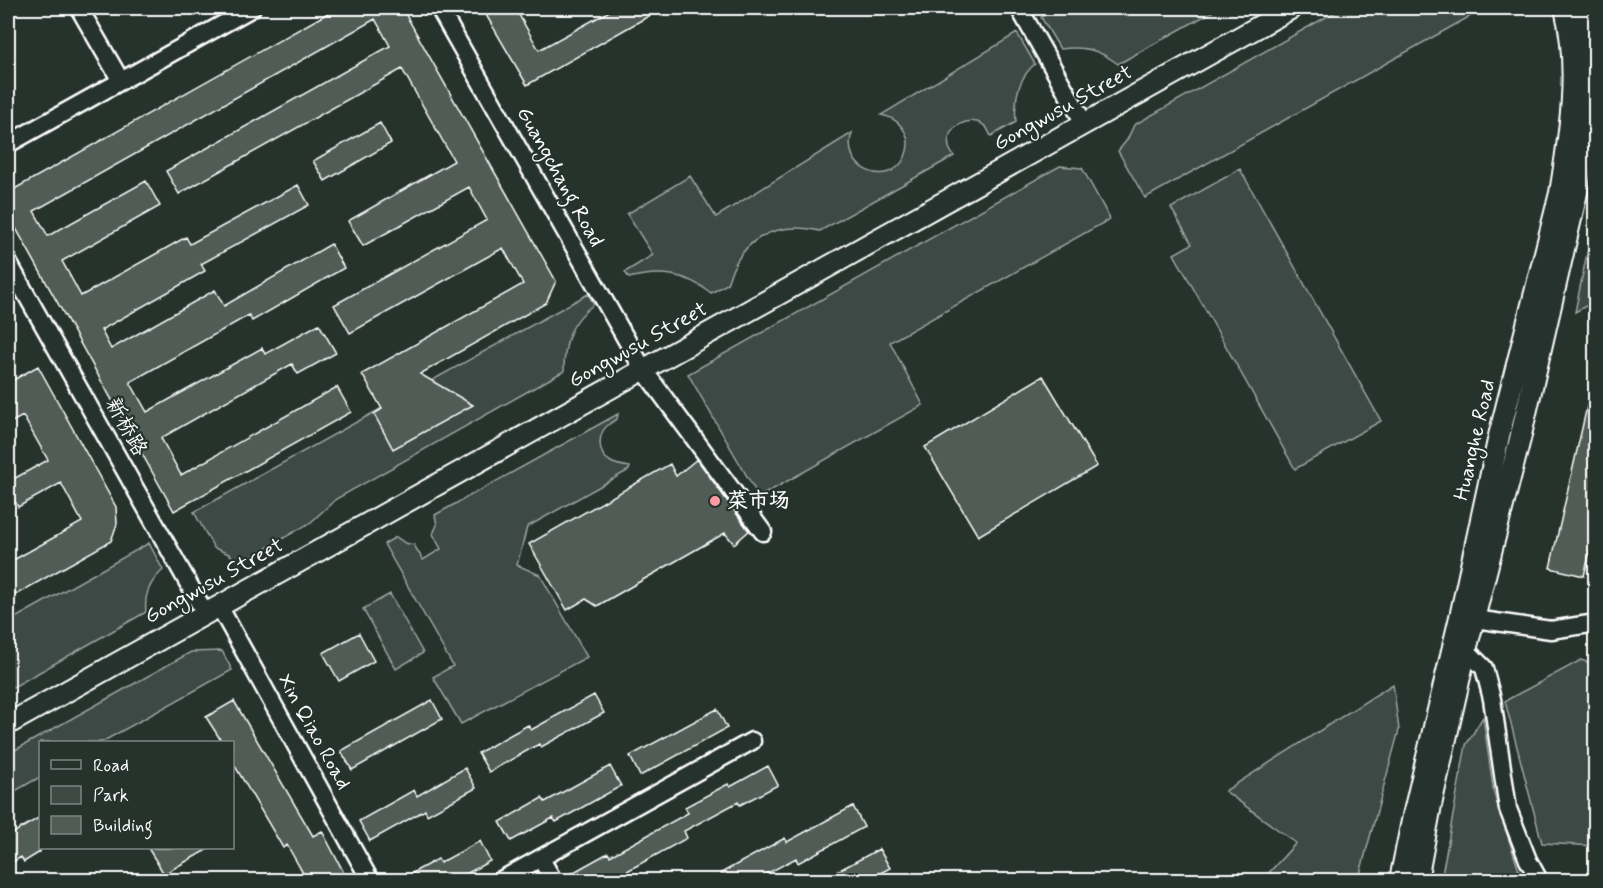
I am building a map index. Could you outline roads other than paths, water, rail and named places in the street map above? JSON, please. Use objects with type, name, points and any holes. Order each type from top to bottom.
[{"type":"main road","name":"Gongwusu Street","points":[[1081,118],[1265,8]]},
{"type":"main road","name":"Gongwusu Street","points":[[8,724],[208,607],[1081,118],[1292,8]]},
{"type":"main road","name":"Huanghe Road","points":[[1467,618],[1499,435],[1560,193],[1566,156],[1573,88],[1573,58],[1565,8]]},
{"type":"main road","name":"Huanghe Road","points":[[1400,880],[1413,816],[1467,618],[1520,440],[1579,184],[1586,124],[1589,55],[1584,8]]},
{"type":"main road","name":"Gongwusu Street","points":[[8,710],[208,607]]},
{"type":"main road","name":"Huanghe Road","points":[[1418,880],[1459,648]]},
{"type":"street","points":[[79,8],[121,81]]},
{"type":"street","points":[[8,144],[252,8]]},
{"type":"street","name":"Guangchang Road","points":[[439,8],[640,364],[763,532]]},
{"type":"street","points":[[1019,8],[1081,118]]},
{"type":"street","name":"新桥路","points":[[8,262],[208,607]]},
{"type":"street","name":"Xin Qiao Road","points":[[208,607],[370,880]]},
{"type":"street","points":[[1467,618],[1551,630],[1596,623]]},
{"type":"street","points":[[1459,648],[1484,668],[1492,699],[1508,809],[1528,860],[1539,880]]},
{"type":"street","points":[[501,880],[752,741]]},
{"type":"street","points":[[541,859],[553,880]]},
{"type":"place","name":"菜市场","points":[[715,501]]}]
